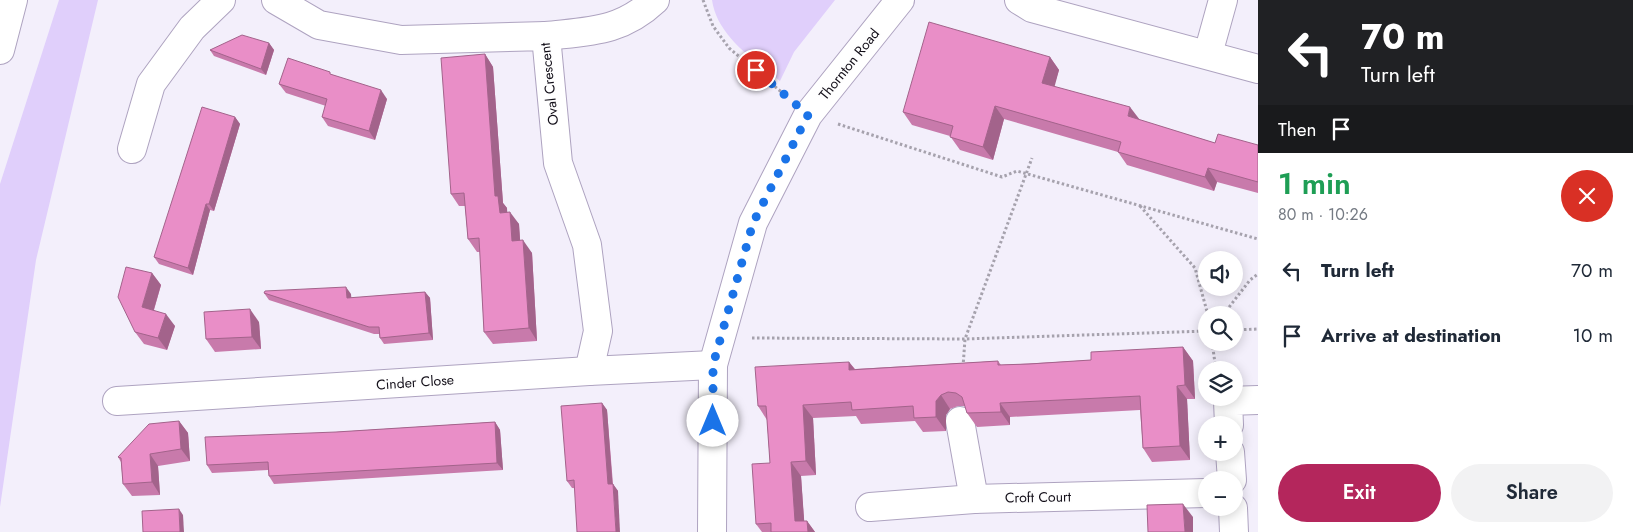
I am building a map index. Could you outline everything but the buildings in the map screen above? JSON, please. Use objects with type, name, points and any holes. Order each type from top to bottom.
[{"type":"main road","points":[[0,50],[13,0]]},
{"type":"main road","points":[[132,149],[151,84],[192,28],[221,0]]},
{"type":"main road","name":"Oval Crescent","points":[[276,0],[319,26],[401,40],[546,36],[558,162],[587,245],[598,330],[589,370]]},
{"type":"main road","points":[[546,36],[604,30],[639,15],[655,0]]},
{"type":"main road","name":"Thornton Road","points":[[712,532],[713,365],[753,223],[808,115],[900,0]]},
{"type":"main road","points":[[1019,0],[1032,8],[1258,69]]},
{"type":"main road","points":[[1208,54],[1223,0]]},
{"type":"main road","name":"Cinder Close","points":[[117,401],[589,370],[713,365]]},
{"type":"main road","points":[[1229,416],[1228,401],[1258,400]]},
{"type":"main road","points":[[960,421],[974,499]]},
{"type":"main road","name":"Croft Court","points":[[870,507],[974,499],[1198,493]]},
{"type":"main road","points":[[1233,516],[1234,532]]},
{"type":"path","points":[[703,0],[713,26],[729,48],[808,115],[1002,177],[1017,171],[1258,239]]},
{"type":"path","points":[[963,376],[965,339],[1032,158]]},
{"type":"path","points":[[1140,206],[1195,268],[1206,306]]},
{"type":"path","points":[[1230,306],[1250,280],[1258,274]]},
{"type":"path","points":[[1243,330],[1258,329]]},
{"type":"path","points":[[721,338],[965,339],[1198,331]]},
{"type":"shaded area","points":[[59,0],[98,0],[36,260],[0,507],[0,184]]},
{"type":"shaded area","points":[[712,0],[835,0],[794,52],[780,81],[748,56],[729,36],[715,13]]},
{"type":"route","points":[[713,421],[713,365],[753,223],[808,115],[756,70]]}]
